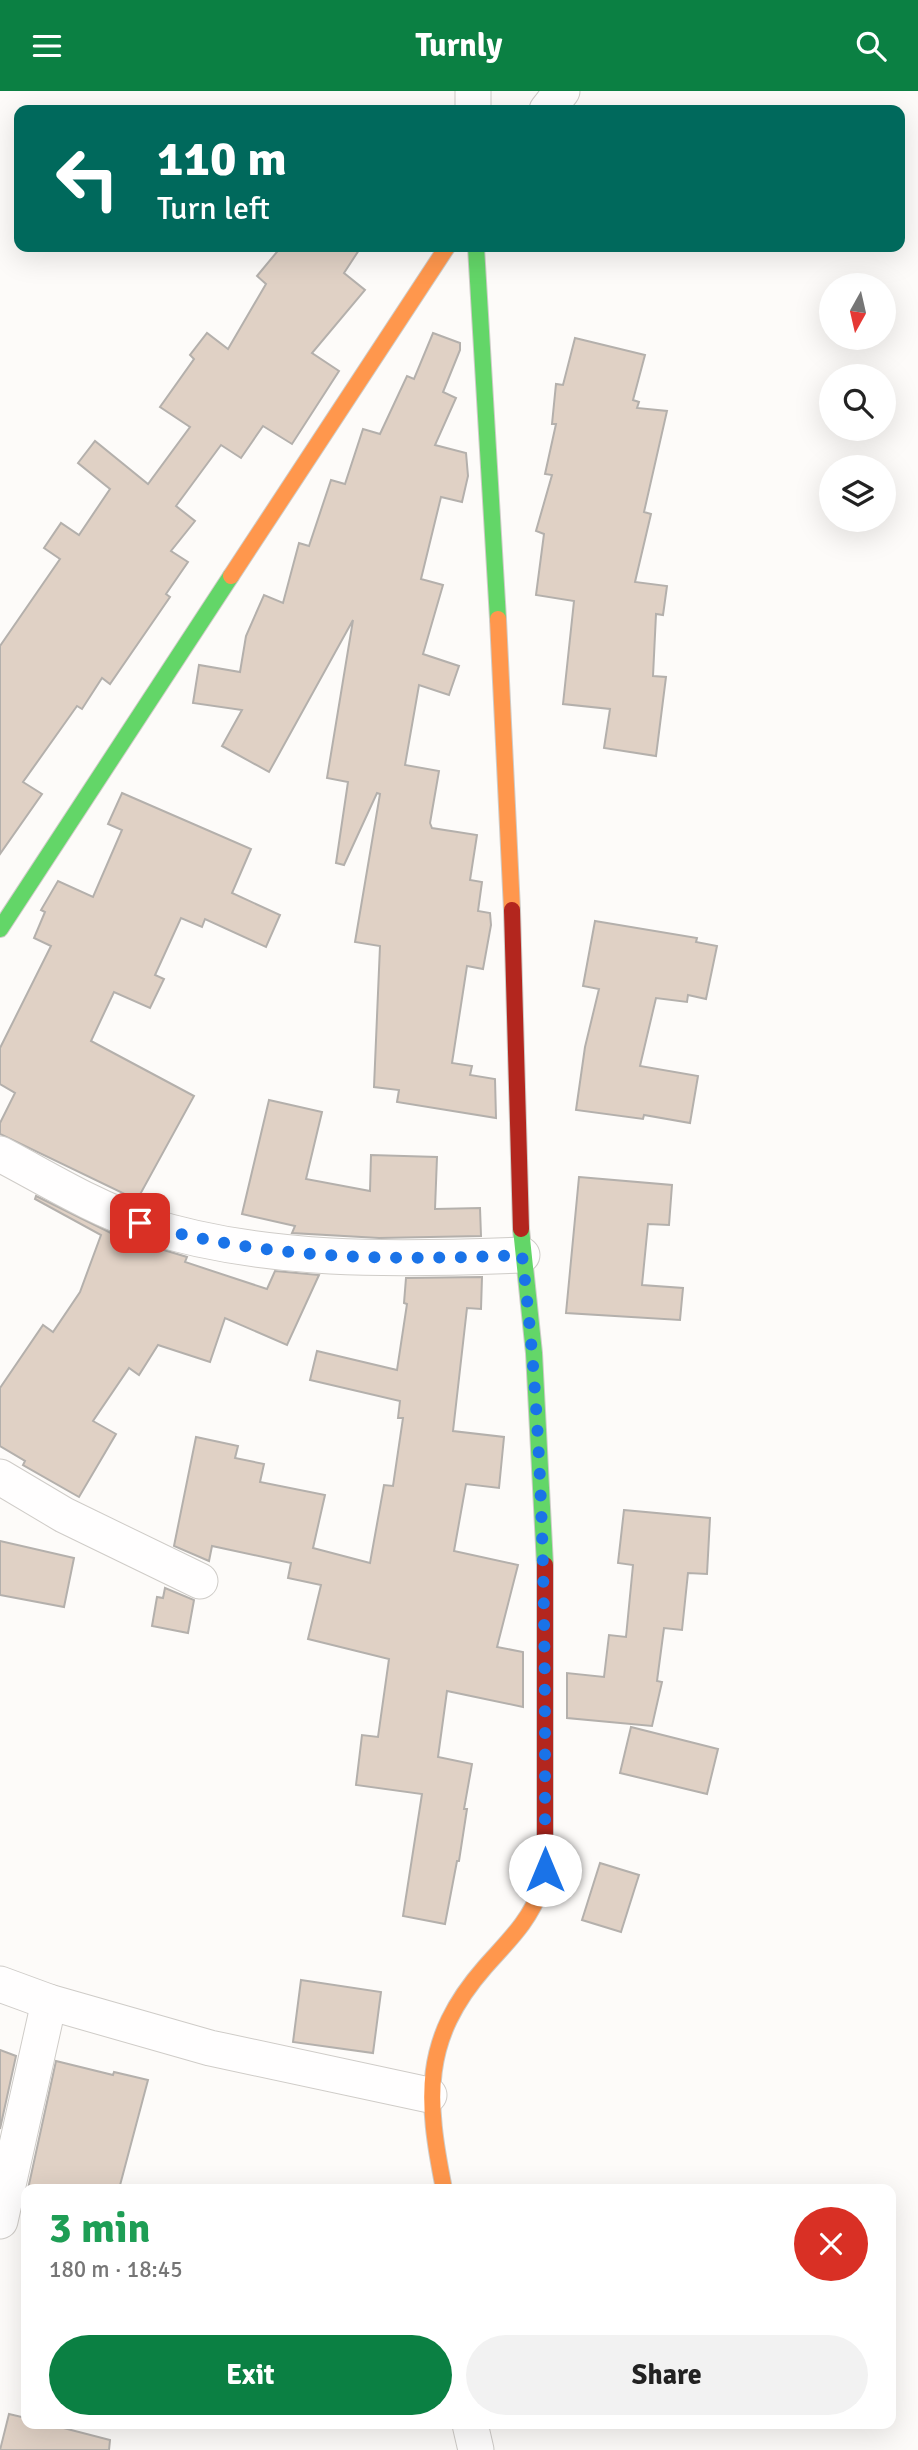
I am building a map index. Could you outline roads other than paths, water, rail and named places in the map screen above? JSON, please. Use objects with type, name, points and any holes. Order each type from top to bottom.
[{"type":"street","points":[[551,105],[562,91]]},
{"type":"street","points":[[0,929],[444,252]]},
{"type":"street","points":[[443,2184],[429,2095],[433,2050],[454,2003],[529,1919],[540,1899],[545,1870],[545,1571],[534,1353],[522,1255],[509,808],[477,252]]},
{"type":"street","points":[[0,1154],[140,1223],[197,1240],[340,1256],[425,1259],[522,1255]]},
{"type":"street","points":[[0,1477],[64,1515],[200,1581]]},
{"type":"street","points":[[0,1984],[49,2002],[210,2048],[429,2095]]},
{"type":"street","points":[[0,2221],[49,2002]]},
{"type":"street","points":[[471,2429],[475,2450]]}]
